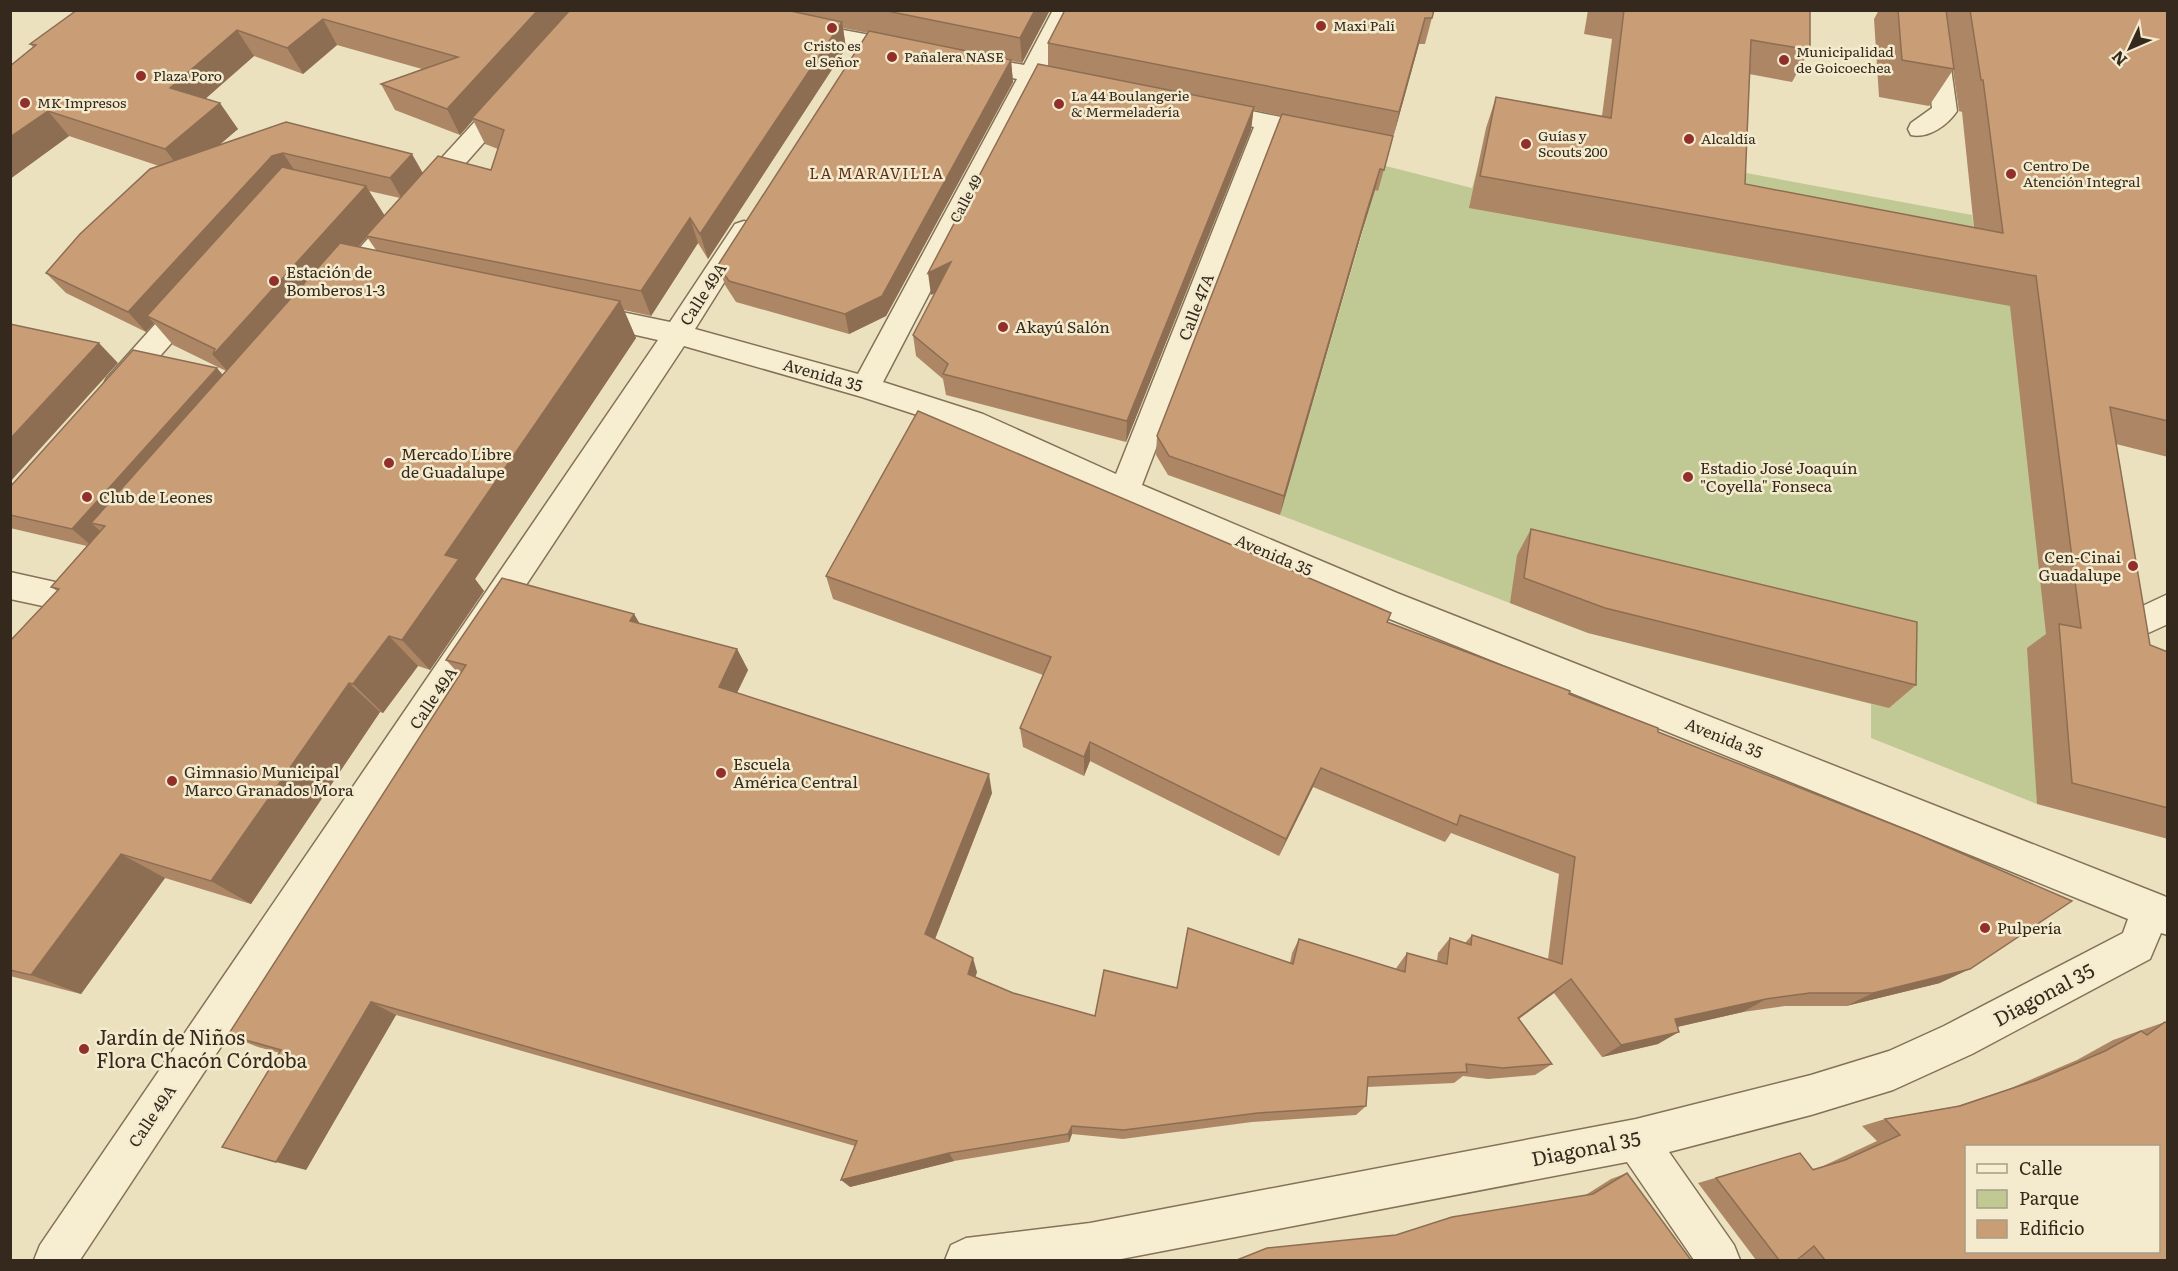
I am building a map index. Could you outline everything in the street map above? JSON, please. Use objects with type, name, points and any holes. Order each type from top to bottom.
[{"type":"street","name":"Calle 49","points":[[866,387],[1065,10]]},
{"type":"street","points":[[1920,129],[1945,111],[1932,10]]},
{"type":"street","points":[[774,24],[1100,88]]},
{"type":"street","points":[[846,71],[865,41]]},
{"type":"street","points":[[327,302],[526,80]]},
{"type":"street","points":[[1190,106],[1345,138]]},
{"type":"street","name":"Calle 47A","points":[[1124,491],[1269,122]]},
{"type":"street","points":[[374,203],[408,212]]},
{"type":"street","name":"Calle 49A","points":[[55,1260],[677,334],[758,207]]},
{"type":"street","points":[[358,267],[392,274]]},
{"type":"street","points":[[98,408],[209,283]]},
{"type":"street","name":"Avenida 35","points":[[563,310],[677,334],[866,387],[973,422],[1124,491],[1386,603],[2159,913]]},
{"type":"street","points":[[10,585],[78,589],[48,625]]},
{"type":"street","points":[[2133,626],[2168,608]]},
{"type":"street","name":"Diagonal 35","points":[[966,1260],[1092,1252],[1636,1140],[1811,1095],[1893,1070],[1958,1040],[2137,946],[2159,913]]},
{"type":"street","points":[[1636,1140],[1719,1260]]},
{"type":"green space","name":"Estadio José Joaquín \"Coyella\" Fonseca","points":[[1382,165],[1472,188],[1478,167],[1719,168],[1972,215],[1978,264],[2045,276],[2079,436],[2037,804],[1871,738],[1871,704],[1588,633],[1280,515]]},
{"type":"building","points":[[77,10],[538,10],[447,109],[381,84],[458,57],[323,19],[287,48],[237,30],[170,88],[220,103],[165,149],[48,111],[10,137],[10,66],[36,45],[30,44]]},
{"type":"building","points":[[570,10],[786,10],[842,22],[700,234],[690,218],[641,291],[366,236],[438,156],[491,170],[504,130],[472,118]]},
{"type":"building","points":[[882,10],[1035,10],[1020,38]]},
{"type":"building","points":[[1065,10],[1434,10],[1432,18],[1425,18],[1399,112],[1048,43]]},
{"type":"building","points":[[1624,10],[1810,10],[1810,50],[1751,40],[1745,184],[2003,233],[1983,80],[1981,80],[1970,10],[2168,10],[2168,421],[2110,407],[2150,645],[2168,652],[2168,808],[2072,783],[2059,624],[2081,628],[2036,276],[1480,176],[1496,97],[1611,118]]},
{"type":"building","points":[[1898,10],[1946,10],[1954,69],[1902,60]]},
{"type":"building","points":[[869,31],[1011,60],[882,296],[845,314],[729,281],[718,265]]},
{"type":"building","points":[[1038,64],[1254,107],[1127,421],[943,374],[948,364],[913,335],[951,262],[928,273]]},
{"type":"building","points":[[1282,114],[1393,136],[1384,170],[1380,169],[1366,214],[1284,496],[1169,456],[1157,436]]},
{"type":"building","points":[[286,122],[412,154],[390,178],[283,153],[272,156],[128,312],[46,273],[80,234],[150,169]]},
{"type":"building","points":[[282,167],[366,186],[213,355],[215,349],[147,316]]},
{"type":"building","points":[[340,243],[620,301],[445,555],[459,559],[402,640],[389,636],[353,684],[349,683],[211,881],[121,854],[31,975],[10,970],[10,641],[59,589],[51,587],[105,526],[91,523]]},
{"type":"building","points":[[10,324],[99,343],[10,439]]},
{"type":"building","points":[[133,350],[217,368],[72,529],[10,515],[10,487]]},
{"type":"building","points":[[918,411],[1391,613],[1387,622],[1570,691],[1569,694],[1658,728],[1658,732],[1917,834],[2072,901],[1970,969],[1873,993],[1810,993],[1766,999],[1675,1019],[1679,1032],[1621,1045],[1571,979],[1518,1018],[1552,1064],[1503,1068],[1466,1064],[1467,1072],[1368,1077],[1366,1106],[1258,1113],[1124,1130],[1072,1126],[1068,1134],[949,1153],[841,1180],[857,1141],[371,1002],[276,1162],[222,1147],[281,1050],[228,1035],[466,665],[446,660],[502,578],[634,614],[630,621],[737,649],[719,687],[989,774],[925,934],[973,958],[968,974],[1013,993],[1095,1016],[1104,970],[1177,988],[1188,928],[1293,964],[1299,939],[1405,972],[1407,953],[1447,964],[1450,938],[1471,945],[1472,935],[1562,964],[1575,857],[1460,815],[1457,825],[1321,768],[1286,839],[1090,742],[1084,757],[1020,728],[1051,657],[826,576]]},
{"type":"building","points":[[1531,529],[1917,622],[1916,685],[1605,608],[1524,578]]},
{"type":"building","points":[[2165,1022],[2168,1024],[2168,1260],[1825,1260],[1814,1246],[1797,1260],[1779,1260],[1716,1178],[1800,1153],[1813,1170],[1845,1160],[1900,1135],[1885,1119],[1960,1106],[2037,1080],[2105,1051],[2141,1031],[2147,1035]]},
{"type":"building","points":[[1627,1173],[1691,1260],[1237,1260],[1267,1248],[1396,1235],[1452,1217],[1593,1194]]},
{"type":"place","name":"Maxi Palí","points":[[1321,26]]},
{"type":"place","name":"Cristo es el Señor","points":[[832,28]]},
{"type":"place","name":"Pañalera NASE","points":[[892,57]]},
{"type":"place","name":"Municipalidad de Goicoechea","points":[[1784,60]]},
{"type":"place","name":"Plaza Poro","points":[[141,76]]},
{"type":"place","name":"MK Impresos","points":[[25,103]]},
{"type":"place","name":"La 44 Boulangerie & Mermeladería","points":[[1059,104]]},
{"type":"place","name":"Alcaldía","points":[[1689,139]]},
{"type":"place","name":"Guías y Scouts 200","points":[[1526,144]]},
{"type":"place","name":"Centro De Atención Integral","points":[[2011,174]]},
{"type":"place","name":"Estación de Bomberos 1-3","points":[[274,281]]},
{"type":"place","name":"Akayú Salón","points":[[1003,327]]},
{"type":"place","name":"Mercado Libre de Guadalupe","points":[[389,463]]},
{"type":"place","name":"Estadio José Joaquín \"Coyella\" Fonseca","points":[[1688,477]]},
{"type":"place","name":"Club de Leones","points":[[87,497]]},
{"type":"place","name":"Cen-Cinai Guadalupe","points":[[2133,566]]},
{"type":"place","name":"Escuela América Central","points":[[721,773]]},
{"type":"place","name":"Gimnasio Municipal Marco Granados Mora","points":[[172,781]]},
{"type":"place","name":"Pulpería","points":[[1985,928]]},
{"type":"place","name":"Jardín de Niños Flora Chacón Córdoba","points":[[84,1049]]},
{"type":"district","name":"LA MARAVILLA","points":[[877,174]]}]
